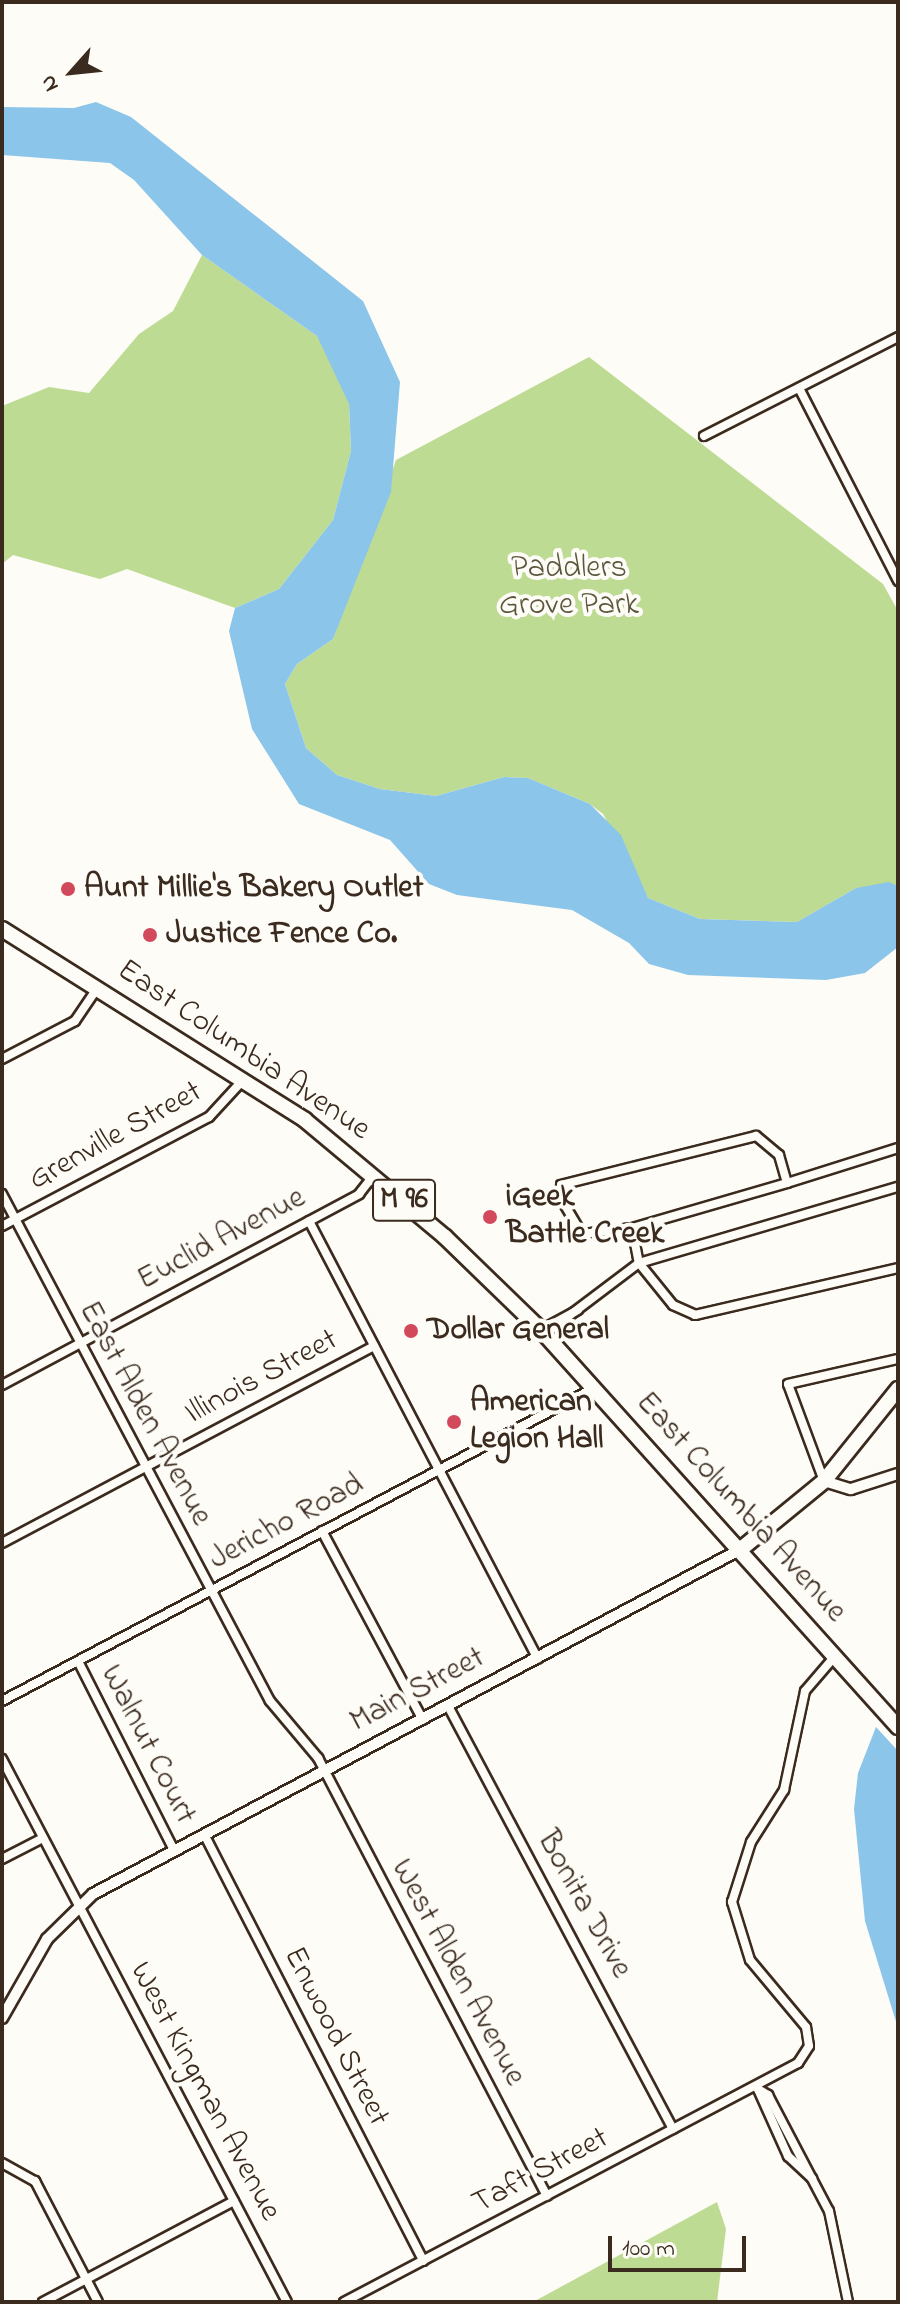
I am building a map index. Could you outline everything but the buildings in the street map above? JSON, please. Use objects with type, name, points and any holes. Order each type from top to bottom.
[{"type":"main road","name":"East Columbia Avenue","points":[[2,929],[244,1079],[374,1174],[543,1332],[898,1727]]},
{"type":"main road","name":"Main Street","points":[[741,1549],[824,1481],[898,1389]]},
{"type":"street","points":[[704,436],[898,337]]},
{"type":"street","points":[[799,388],[898,581]]},
{"type":"street","points":[[2,1059],[75,1021],[98,987]]},
{"type":"street","name":"Grenville Street","points":[[2,1226],[209,1117],[244,1079]]},
{"type":"street","points":[[787,1183],[779,1155],[756,1136],[561,1185],[565,1214],[582,1234],[632,1228],[787,1183],[898,1148]]},
{"type":"street","name":"Euclid Avenue","points":[[2,1385],[359,1194],[374,1174]]},
{"type":"street","points":[[543,1332],[578,1310],[639,1263],[898,1187]]},
{"type":"street","name":"East Alden Avenue","points":[[2,1194],[210,1591],[282,1721],[325,1772]]},
{"type":"street","points":[[309,1221],[538,1659]]},
{"type":"street","points":[[632,1228],[639,1263],[673,1305],[695,1315],[898,1268]]},
{"type":"street","name":"Illinois Street","points":[[2,1543],[374,1346]]},
{"type":"street","points":[[898,1359],[788,1384],[824,1481],[851,1489],[898,1474]]},
{"type":"street","name":"Jericho Road","points":[[2,1701],[594,1388]]},
{"type":"street","points":[[322,1531],[423,1720]]},
{"type":"street","name":"Main Street","points":[[2,2018],[47,1939],[78,1905],[174,1850],[741,1549]]},
{"type":"street","name":"Taft Street","points":[[344,2302],[798,2063],[810,2037],[750,1960],[732,1902],[751,1842],[784,1790],[805,1691],[836,1655]]},
{"type":"street","name":"Walnut Court","points":[[78,1661],[174,1850]]},
{"type":"street","name":"Bonita Drive","points":[[448,1706],[673,2129]]},
{"type":"street","name":"West Kingman Avenue","points":[[2,1759],[287,2302]]},
{"type":"street","name":"West Alden Avenue","points":[[325,1772],[547,2196]]},
{"type":"street","name":"Enwood Street","points":[[204,1834],[423,2261]]},
{"type":"street","points":[[2,1859],[43,1838]]},
{"type":"street","points":[[758,2086],[768,2095],[829,2211],[848,2302]]},
{"type":"street","points":[[2,2163],[35,2181],[98,2302]]},
{"type":"street","points":[[43,2302],[234,2201]]},
{"type":"green space","points":[[202,255],[317,336],[334,361],[349,404],[351,451],[333,520],[279,589],[235,608],[127,569],[100,579],[13,555],[2,564],[2,406],[49,387],[89,393],[139,334],[173,311]]},
{"type":"green space","name":"Paddlers Grove Park","points":[[589,357],[883,584],[898,611],[898,886],[856,888],[797,922],[700,919],[648,898],[603,814],[590,804],[528,778],[504,777],[436,796],[380,789],[337,775],[306,748],[285,684],[297,664],[333,639],[396,460]]},
{"type":"green space","points":[[717,2202],[726,2229],[717,2302],[533,2302]]},
{"type":"water","points":[[96,102],[131,117],[363,301],[400,382],[391,492],[333,639],[297,664],[285,684],[306,748],[337,775],[380,789],[436,796],[504,777],[528,778],[590,804],[621,835],[648,898],[700,919],[797,922],[856,888],[889,882],[898,886],[898,947],[865,973],[826,980],[688,975],[649,964],[629,943],[572,910],[457,895],[429,884],[390,840],[299,804],[252,729],[229,631],[235,608],[279,589],[333,520],[351,451],[349,404],[317,336],[202,255],[134,180],[110,163],[2,155],[2,107],[74,108]]},
{"type":"water","points":[[876,1727],[898,1751],[898,2028],[865,1921],[854,1809],[858,1773]]},
{"type":"place","name":"Aunt Millie's Bakery Outlet","points":[[68,889]]},
{"type":"place","name":"Justice Fence Co.","points":[[150,935]]},
{"type":"place","name":"iGeek Battle Creek","points":[[490,1217]]},
{"type":"place","name":"Dollar General","points":[[411,1331]]},
{"type":"place","name":"American Legion Hall","points":[[454,1422]]}]
